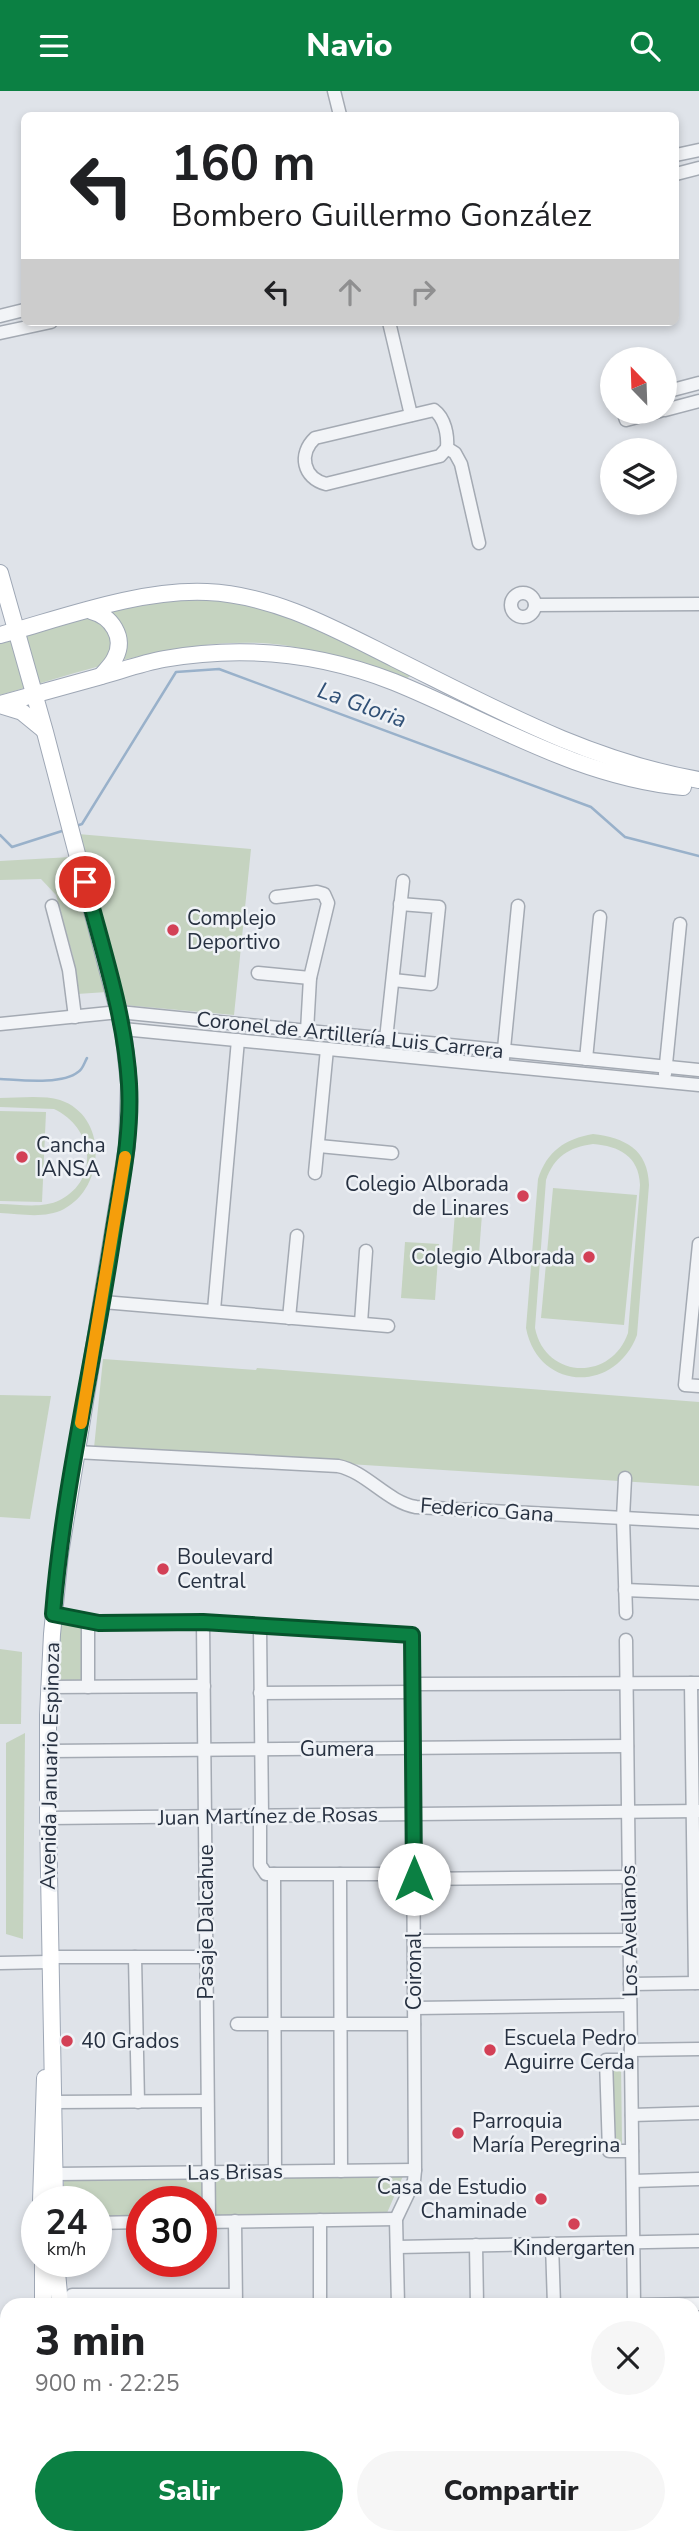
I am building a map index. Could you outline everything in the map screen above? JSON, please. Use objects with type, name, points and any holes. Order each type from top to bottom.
[{"type":"main road","name":"Avenida Januario Espinoza","points":[[0,573],[119,1013],[129,1084],[129,1126],[103,1302],[60,1554],[53,1614],[49,1687],[48,1818],[55,2186]]},
{"type":"main road","points":[[7,591],[24,613],[51,621]]},
{"type":"main road","points":[[0,635],[125,600],[164,593],[225,593],[262,600],[338,631],[565,741],[632,765],[699,780]]},
{"type":"main road","points":[[91,611],[108,618],[118,642],[115,660],[100,676]]},
{"type":"main road","points":[[0,704],[144,663],[187,656],[236,652],[307,657],[345,665],[396,683],[511,737],[578,763],[624,778],[699,788]]},
{"type":"main road","points":[[0,704],[22,712],[45,732]]},
{"type":"main road","name":"Avenida Januario Espinoza","points":[[41,2186],[42,2127],[50,2016]]},
{"type":"main road","points":[[43,2277],[43,2298]]},
{"type":"main road","points":[[60,2277],[65,2298]]},
{"type":"street","points":[[334,91],[339,112]]},
{"type":"street","points":[[679,154],[699,150]]},
{"type":"street","points":[[679,173],[699,168]]},
{"type":"street","points":[[0,316],[21,311]]},
{"type":"street","points":[[0,334],[34,326]]},
{"type":"street","points":[[390,326],[411,415]]},
{"type":"street","points":[[677,389],[699,383]]},
{"type":"street","points":[[677,407],[699,401]]},
{"type":"street","points":[[434,410],[439,414],[448,440],[447,448],[440,456],[326,484],[308,471],[305,454],[315,438],[434,410]]},
{"type":"street","points":[[447,448],[455,453],[461,464],[479,543]]},
{"type":"street","points":[[535,605],[699,604]]},
{"type":"street","points":[[386,1039],[403,881]]},
{"type":"street","points":[[276,897],[317,892],[327,898],[329,909],[316,948],[310,978],[307,1031]]},
{"type":"street","points":[[393,980],[431,984],[439,907],[400,904]]},
{"type":"street","points":[[52,906],[69,970],[75,1017]]},
{"type":"street","points":[[503,1066],[518,906]]},
{"type":"street","points":[[586,1059],[600,917]]},
{"type":"street","points":[[664,1082],[680,925]]},
{"type":"street","points":[[258,974],[310,978]]},
{"type":"street","name":"Coronel de Artillería Luis Carrera","points":[[0,1024],[119,1013],[699,1070]]},
{"type":"street","points":[[166,1033],[168,1017]]},
{"type":"street","name":"Coronel de Artillería Luis Carrera","points":[[123,1029],[699,1085]]},
{"type":"street","points":[[283,1045],[286,1029]]},
{"type":"street","points":[[215,1310],[238,1040]]},
{"type":"street","points":[[315,1173],[327,1049]]},
{"type":"street","points":[[318,1146],[392,1153]]},
{"type":"street","points":[[289,1318],[297,1236]]},
{"type":"street","points":[[699,1250],[685,1385],[699,1386]]},
{"type":"street","points":[[360,1323],[366,1251]]},
{"type":"street","points":[[103,1302],[388,1326]]},
{"type":"street","name":"Federico Gana","points":[[76,1452],[338,1466],[355,1473],[398,1501],[416,1507],[699,1522]]},
{"type":"street","points":[[625,1478],[625,1613]]},
{"type":"street","points":[[625,1590],[699,1593]]},
{"type":"street","points":[[53,1614],[88,1621],[203,1622],[260,1627],[261,1869],[266,1874],[629,1877]]},
{"type":"street","name":"Avenida Januario Espinoza","points":[[88,1621],[88,1687]]},
{"type":"street","name":"Pasaje Dalcahue","points":[[203,1622],[206,2186]]},
{"type":"street","name":"Coironal","points":[[260,1627],[412,1635],[415,2170],[414,2181],[397,2220]]},
{"type":"street","name":"Los Avellanos","points":[[626,1640],[634,2298]]},
{"type":"street","points":[[260,1693],[695,1683],[697,1983],[630,1984]]},
{"type":"street","points":[[49,1687],[204,1686]]},
{"type":"street","name":"Gumera","points":[[48,1751],[627,1746]]},
{"type":"street","name":"Juan Martínez de Rosas","points":[[48,1818],[696,1811]]},
{"type":"street","points":[[274,1874],[275,2171]]},
{"type":"street","points":[[340,1874],[341,2171]]},
{"type":"street","points":[[414,1941],[629,1940]]},
{"type":"street","points":[[135,1957],[138,2102]]},
{"type":"street","points":[[0,1963],[49,1959],[206,1957]]},
{"type":"street","points":[[414,2008],[630,2005]]},
{"type":"street","points":[[237,2024],[414,2024]]},
{"type":"street","points":[[632,2151],[609,2151],[606,2060],[699,2049]]},
{"type":"street","points":[[55,2102],[207,2101]]},
{"type":"street","points":[[632,2115],[699,2113]]},
{"type":"street","name":"Las Brisas","points":[[55,2174],[415,2170]]},
{"type":"street","points":[[633,2181],[699,2179]]},
{"type":"street","points":[[320,2220],[320,2298]]},
{"type":"street","points":[[217,2222],[397,2220],[398,2298]]},
{"type":"street","points":[[235,2221],[236,2298]]},
{"type":"street","points":[[397,2247],[699,2241]]},
{"type":"street","points":[[552,2244],[554,2298]]},
{"type":"street","points":[[476,2245],[477,2298]]},
{"type":"green space","points":[[191,598],[237,602],[282,612],[414,674],[407,678],[330,655],[283,645],[212,644],[140,656],[0,695],[0,639],[118,606]]},
{"type":"green space","name":"Complejo Deportivo","points":[[78,834],[251,849],[234,1015],[124,1005]]},
{"type":"green space","points":[[71,857],[107,992],[77,994],[73,956],[56,895],[41,879],[0,880],[0,861]]},
{"type":"green space","points":[[0,1098],[53,1098],[76,1108],[87,1121],[96,1152],[94,1169],[88,1185],[78,1199],[64,1209],[41,1215],[0,1213],[0,1204],[38,1205],[60,1200],[73,1191],[82,1179],[87,1153],[84,1140],[67,1117],[54,1109],[0,1107]]},
{"type":"green space","name":"Cancha IANSA","points":[[0,1111],[46,1112],[42,1202],[0,1201]]},
{"type":"green space","points":[[593,1134],[625,1142],[633,1147],[644,1162],[649,1185],[637,1335],[626,1354],[612,1368],[595,1375],[578,1377],[561,1373],[545,1364],[533,1349],[526,1328],[538,1179],[546,1161],[558,1148],[574,1139]],"holes":[[[593,1144],[611,1147],[626,1154],[636,1167],[640,1185],[628,1333],[620,1349],[608,1360],[579,1368],[564,1365],[551,1357],[541,1345],[535,1328],[546,1180],[558,1159],[570,1151]]]},
{"type":"green space","name":"Colegio Alborada","points":[[553,1188],[637,1195],[624,1325],[541,1318]]},
{"type":"green space","points":[[455,1212],[482,1214],[479,1254],[452,1252]]},
{"type":"green space","points":[[405,1242],[439,1244],[435,1300],[401,1298]]},
{"type":"green space","points":[[103,1359],[257,1368],[699,1402],[699,1486],[94,1448]]},
{"type":"green space","points":[[0,1395],[51,1396],[30,1519],[0,1517]]},
{"type":"green space","points":[[56,1617],[86,1624],[85,1684],[52,1682]]},
{"type":"green space","points":[[0,1649],[22,1652],[21,1724],[0,1724]]},
{"type":"green space","points":[[25,1733],[23,1939],[6,1934],[6,1743]]},
{"type":"green space","points":[[610,2063],[621,2063],[622,2145],[611,2145]]},
{"type":"green space","points":[[403,2176],[387,2213],[217,2216],[217,2186],[126,2186],[126,2217],[112,2218],[112,2186],[64,2186],[64,2181]]},
{"type":"waterway","name":"La Gloria","points":[[79,825],[176,672],[219,669],[591,807],[625,837],[699,856]]},
{"type":"waterway","name":"La Gloria","points":[[0,835],[12,847],[62,831]]},
{"type":"waterway","points":[[0,1079],[62,1079],[80,1071],[87,1058]]},
{"type":"slow traffic","points":[[81,1423],[125,1157]]},
{"type":"place","name":"Complejo Deportivo","points":[[173,930]]},
{"type":"place","name":"Cancha IANSA","points":[[22,1157]]},
{"type":"place","name":"Colegio Alborada de Linares","points":[[523,1196]]},
{"type":"place","name":"Colegio Alborada","points":[[589,1257]]},
{"type":"place","name":"Boulevard Central","points":[[163,1569]]},
{"type":"place","name":"40 Grados","points":[[67,2041]]},
{"type":"place","name":"Escuela Pedro Aguirre Cerda","points":[[490,2050]]},
{"type":"place","name":"Parroquia María Peregrina","points":[[458,2133]]},
{"type":"place","name":"Casa de Estudio Chaminade","points":[[541,2199]]},
{"type":"place","name":"Kindergarten","points":[[574,2224]]},
{"type":"route","points":[[85,882],[123,1029],[130,1105],[127,1146],[76,1452],[53,1614],[99,1623],[203,1622],[412,1635],[414,1879]]}]
